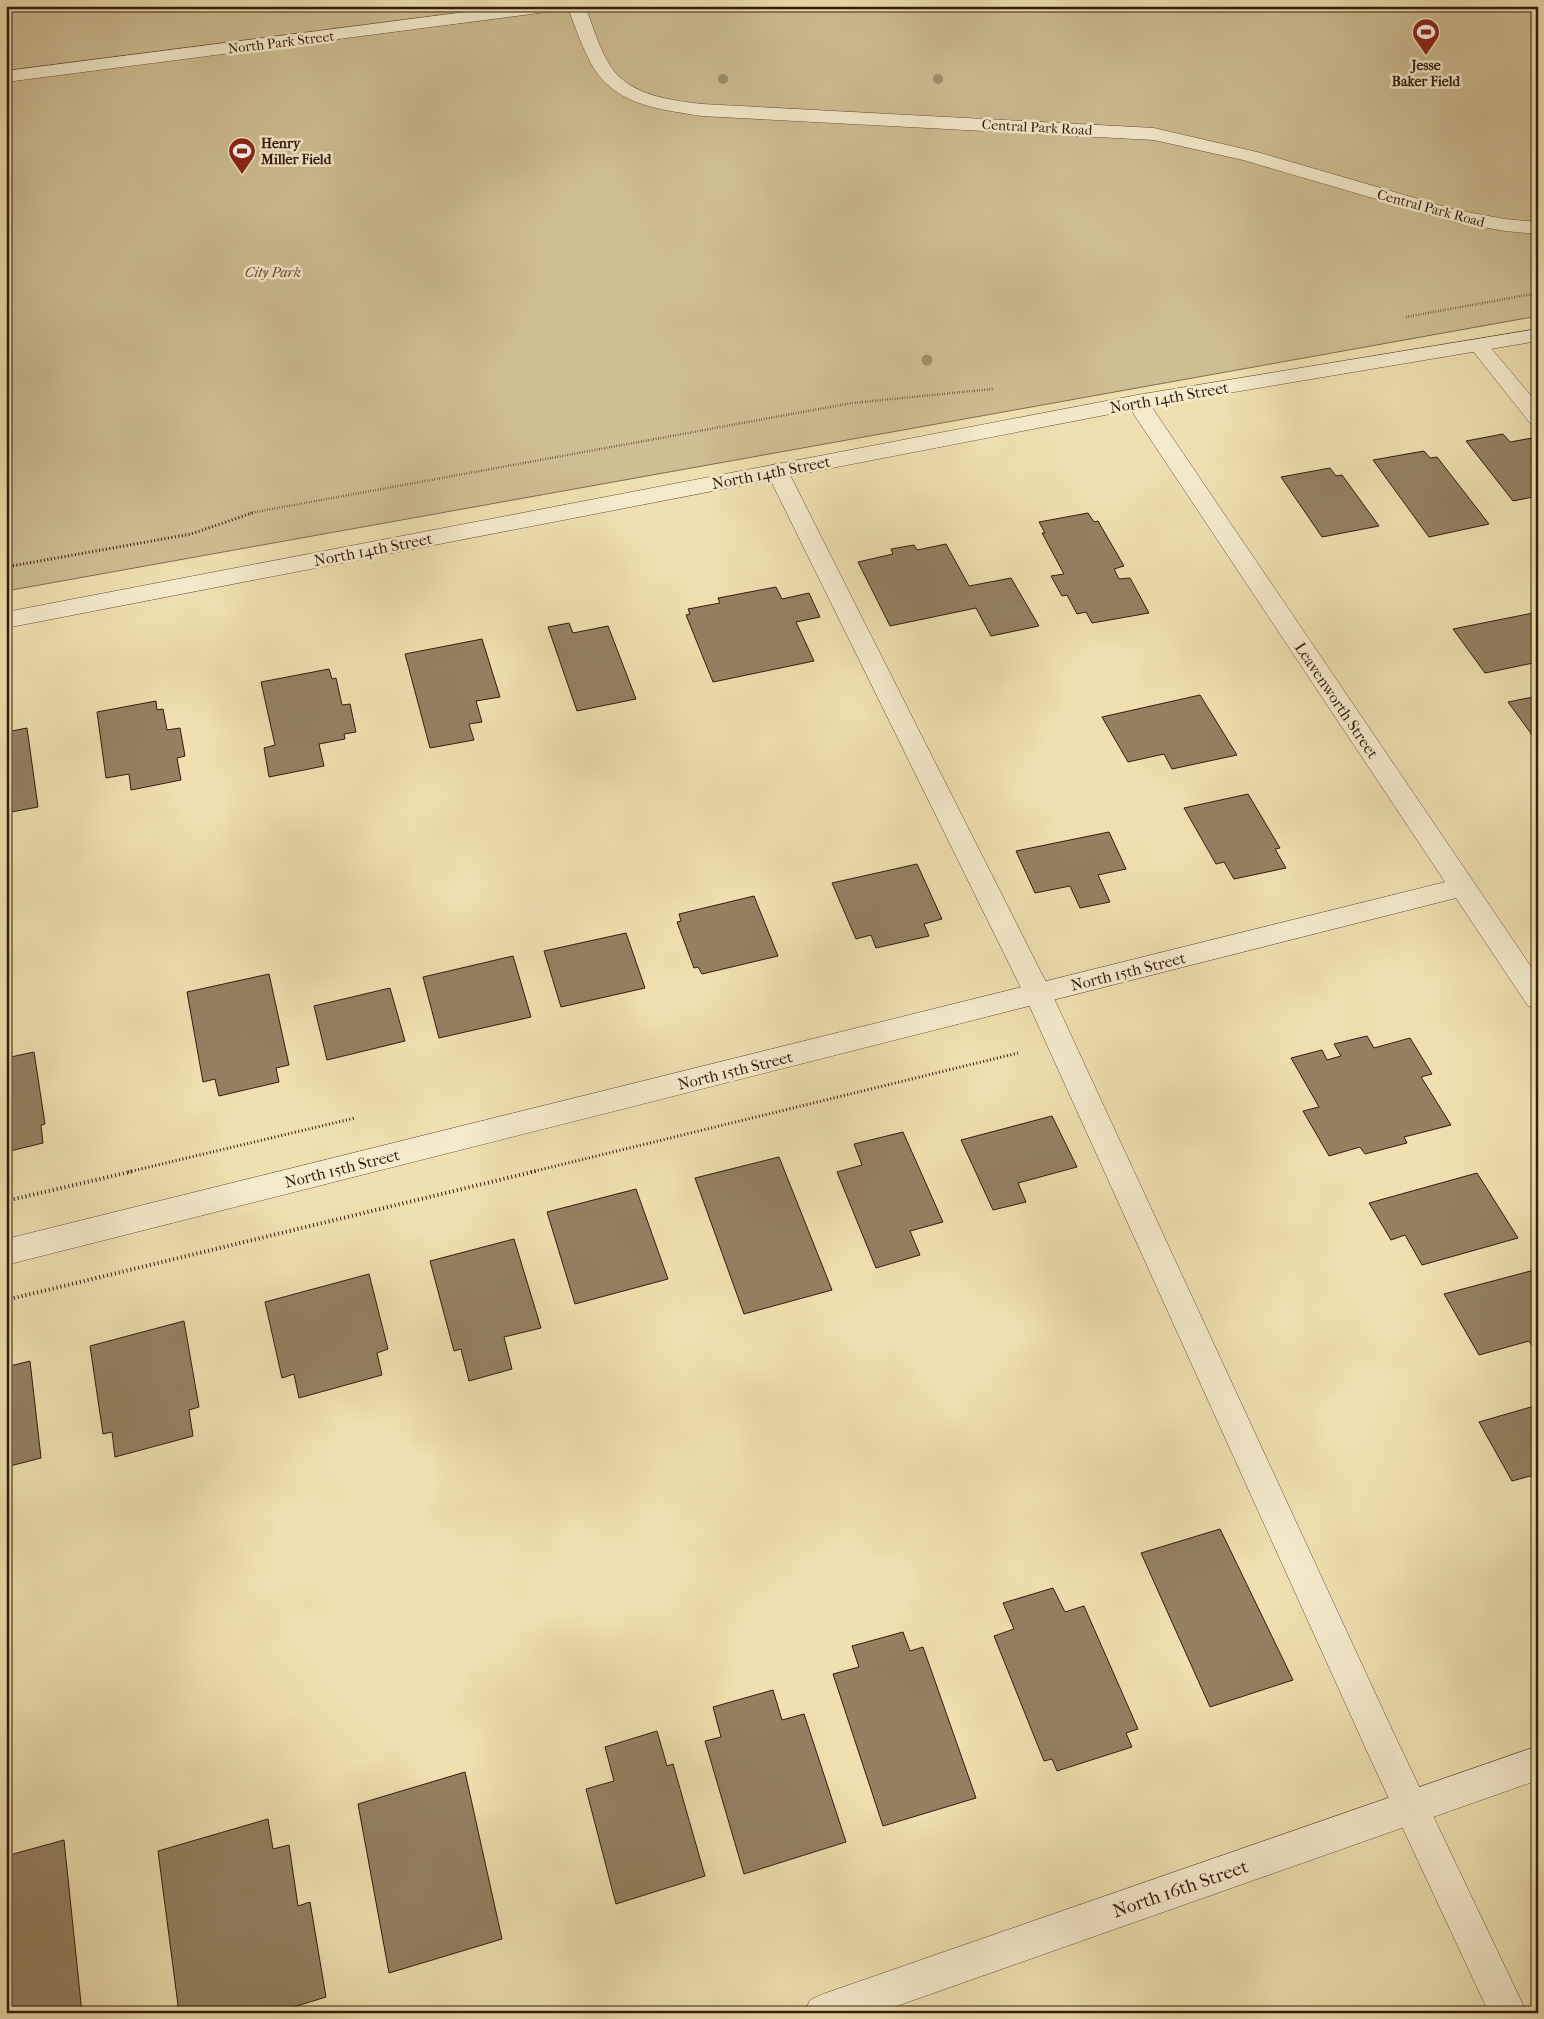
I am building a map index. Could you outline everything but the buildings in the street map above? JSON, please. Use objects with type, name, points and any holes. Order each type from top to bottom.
[{"type":"street","name":"North Park Street","points":[[6,77],[555,6]]},
{"type":"street","name":"Central Park Road","points":[[576,6],[596,56],[606,72],[628,90],[642,98],[662,104],[702,110],[1154,134],[1197,140],[1365,191],[1482,223],[1519,228],[1538,228]]},
{"type":"street","name":"North 14th Street","points":[[6,620],[1137,402],[1538,335]]},
{"type":"street","points":[[1478,345],[1538,418]]},
{"type":"street","name":"Leavenworth Street","points":[[1137,402],[1538,999]]},
{"type":"street","points":[[776,471],[1038,994],[1410,1807],[1508,2013]]},
{"type":"street","name":"North 15th Street","points":[[6,1252],[1463,887]]},
{"type":"street","name":"North 16th Street","points":[[823,2013],[862,2006],[1410,1807],[1538,1763]]},
{"type":"path","points":[[1402,318],[1538,293]]},
{"type":"path","points":[[6,567],[191,534],[253,512],[852,403],[999,389]]},
{"type":"path","points":[[6,1300],[1060,1043]]},
{"type":"green space","name":"City Park","points":[[6,6],[1538,6],[1538,316],[6,591]]},
{"type":"place","name":"Jesse Baker Field","points":[[1426,56]]},
{"type":"place","name":"Henry Miller Field","points":[[242,175]]}]
